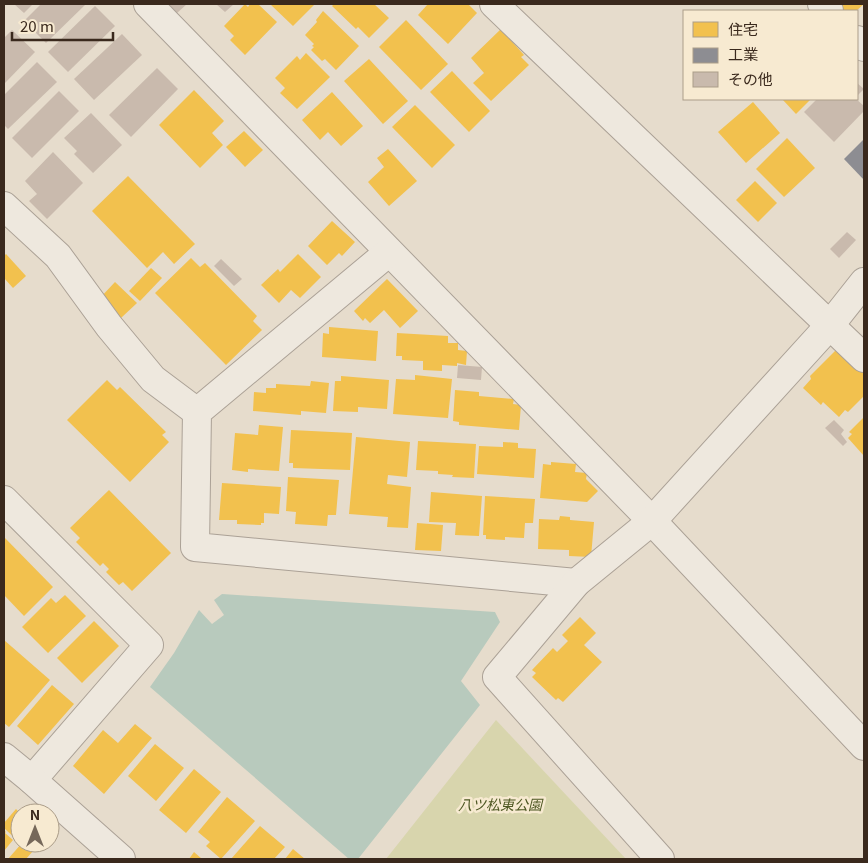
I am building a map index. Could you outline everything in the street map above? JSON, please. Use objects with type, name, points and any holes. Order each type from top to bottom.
[{"type":"street","points":[[148,4],[652,521],[864,746]]},
{"type":"street","points":[[494,4],[864,358]]},
{"type":"street","points":[[4,206],[58,256],[109,326],[153,379],[197,412]]},
{"type":"street","points":[[389,252],[197,412],[195,547],[576,584]]},
{"type":"street","points":[[660,859],[497,678],[576,584],[652,521],[830,325],[864,282]]},
{"type":"street","points":[[4,500],[149,645],[32,780]]},
{"type":"street","points":[[4,757],[121,859]]},
{"type":"green space","name":"八ツ松東公園","points":[[496,720],[626,859],[386,859]]},
{"type":"shaded area","points":[[222,594],[495,612],[500,622],[461,681],[480,705],[358,859],[349,859],[150,687],[174,653],[199,610],[212,624],[224,615],[214,600]]},
{"type":"building: 住宅","points":[[245,4],[248,7],[250,4],[258,4],[277,22],[245,55],[230,40],[234,36],[224,26]]},
{"type":"building: 住宅","points":[[270,4],[315,4],[293,26]]},
{"type":"building: 住宅","points":[[334,4],[374,4],[389,18],[369,38],[358,27],[356,29],[332,6]]},
{"type":"building: 住宅","points":[[428,4],[468,4],[477,13],[448,44],[418,15]]},
{"type":"building: 住宅","points":[[837,4],[864,4],[857,10],[842,10]]},
{"type":"building: 住宅","points":[[323,11],[359,46],[336,70],[325,59],[322,61],[311,50],[314,44],[305,35],[317,22],[316,20]]},
{"type":"building: 住宅","points":[[406,20],[448,64],[421,90],[379,47]]},
{"type":"building: 住宅","points":[[501,29],[524,55],[521,57],[529,65],[491,101],[473,83],[484,73],[471,58]]},
{"type":"building: 住宅","points":[[306,53],[330,77],[297,109],[280,93],[285,88],[275,78],[297,56],[300,60]]},
{"type":"building: 住宅","points":[[369,59],[408,101],[383,124],[344,81]]},
{"type":"building: 住宅","points":[[452,71],[490,111],[469,132],[430,92]]},
{"type":"building: 住宅","points":[[194,90],[224,121],[212,133],[223,145],[200,168],[159,125]]},
{"type":"building: 住宅","points":[[332,92],[363,126],[341,146],[328,132],[320,140],[302,120]]},
{"type":"building: 住宅","points":[[783,100],[810,100],[796,114]]},
{"type":"building: 住宅","points":[[753,102],[780,133],[746,163],[718,132]]},
{"type":"building: 住宅","points":[[415,105],[455,145],[432,168],[392,127]]},
{"type":"building: 住宅","points":[[244,131],[263,150],[245,167],[226,147]]},
{"type":"building: 住宅","points":[[787,138],[815,168],[784,197],[756,169]]},
{"type":"building: 住宅","points":[[388,149],[417,181],[389,206],[368,182],[384,167],[377,158]]},
{"type":"building: 住宅","points":[[128,176],[195,244],[174,264],[163,252],[147,268],[92,211]]},
{"type":"building: 住宅","points":[[755,181],[777,203],[758,222],[736,200]]},
{"type":"building: 住宅","points":[[332,221],[355,242],[342,256],[339,253],[327,265],[308,246]]},
{"type":"building: 住宅","points":[[6,254],[26,276],[13,288],[4,278],[4,256]]},
{"type":"building: 住宅","points":[[298,254],[321,277],[300,298],[291,290],[279,303],[261,285],[278,269],[280,272]]},
{"type":"building: 住宅","points":[[191,258],[200,267],[205,263],[257,316],[253,321],[262,330],[226,365],[155,293]]},
{"type":"building: 住宅","points":[[151,268],[162,278],[140,301],[129,291]]},
{"type":"building: 住宅","points":[[387,279],[418,311],[400,328],[384,310],[370,323],[365,318],[363,321],[354,311]]},
{"type":"building: 住宅","points":[[115,282],[137,303],[121,318],[100,298]]},
{"type":"building: 住宅","points":[[329,327],[378,331],[376,361],[322,357],[323,333],[329,334]]},
{"type":"building: 住宅","points":[[397,333],[448,336],[448,343],[458,343],[458,350],[467,351],[466,365],[457,363],[457,366],[442,365],[442,371],[423,370],[423,361],[402,360],[402,356],[396,356]]},
{"type":"building: 住宅","points":[[837,349],[864,365],[864,396],[848,412],[845,410],[839,417],[823,402],[821,405],[803,388],[811,379],[810,376]]},
{"type":"building: 住宅","points":[[415,375],[452,379],[448,418],[393,414],[396,379],[415,380]]},
{"type":"building: 住宅","points":[[341,376],[389,380],[387,409],[358,407],[358,412],[333,411],[335,381],[341,381]]},
{"type":"building: 住宅","points":[[107,380],[117,390],[120,387],[166,432],[162,435],[169,442],[130,482],[67,420]]},
{"type":"building: 住宅","points":[[311,381],[329,383],[326,413],[301,411],[301,415],[253,411],[254,392],[266,393],[266,388],[276,388],[276,384],[310,386]]},
{"type":"building: 住宅","points":[[455,390],[479,392],[479,396],[514,399],[513,404],[521,405],[519,430],[459,425],[459,422],[453,421]]},
{"type":"building: 住宅","points":[[864,417],[864,456],[848,438],[852,434],[849,432]]},
{"type":"building: 住宅","points":[[259,425],[283,427],[279,471],[248,469],[248,472],[232,470],[235,433],[258,435]]},
{"type":"building: 住宅","points":[[291,430],[352,433],[350,470],[293,468],[293,463],[289,463]]},
{"type":"building: 住宅","points":[[356,437],[410,442],[407,477],[388,475],[387,484],[411,487],[408,528],[387,527],[388,517],[349,514]]},
{"type":"building: 住宅","points":[[418,441],[476,444],[474,478],[452,477],[453,475],[438,474],[438,471],[416,470]]},
{"type":"building: 住宅","points":[[503,442],[518,443],[518,448],[536,449],[534,478],[477,474],[479,446],[503,447]]},
{"type":"building: 住宅","points":[[551,462],[576,464],[575,472],[587,473],[586,479],[598,491],[587,502],[540,498],[543,464],[551,465]]},
{"type":"building: 住宅","points":[[288,477],[339,480],[336,515],[328,515],[327,526],[295,524],[296,512],[286,511]]},
{"type":"building: 住宅","points":[[222,483],[281,487],[279,514],[264,513],[264,523],[261,523],[261,525],[237,524],[237,520],[219,520]]},
{"type":"building: 住宅","points":[[109,490],[171,553],[132,591],[123,582],[119,585],[106,572],[109,569],[103,563],[100,566],[76,542],[80,538],[70,528]]},
{"type":"building: 住宅","points":[[431,492],[482,496],[479,536],[455,535],[456,523],[429,522]]},
{"type":"building: 住宅","points":[[485,496],[535,499],[533,523],[525,523],[524,538],[486,539],[486,535],[483,535]]},
{"type":"building: 住宅","points":[[560,516],[570,517],[570,520],[594,522],[591,557],[569,556],[569,550],[538,549],[539,519],[559,520]]},
{"type":"building: 住宅","points":[[417,523],[443,525],[441,551],[415,550]]},
{"type":"building: 住宅","points":[[4,537],[53,587],[24,616],[4,595]]},
{"type":"building: 住宅","points":[[65,595],[86,616],[48,653],[22,627],[51,598],[56,603]]},
{"type":"building: 住宅","points":[[580,617],[596,633],[584,645],[602,662],[563,702],[558,698],[556,700],[532,677],[536,673],[532,670],[553,648],[557,652],[568,641],[562,635]]},
{"type":"building: 住宅","points":[[94,621],[119,646],[82,683],[57,658]]},
{"type":"building: 住宅","points":[[4,640],[50,680],[9,727],[4,723]]},
{"type":"building: 住宅","points":[[52,685],[74,704],[38,745],[17,726]]},
{"type":"building: 住宅","points":[[135,724],[152,738],[104,794],[73,766],[103,730],[118,743]]},
{"type":"building: 住宅","points":[[155,744],[184,768],[156,801],[128,776]]},
{"type":"building: 住宅","points":[[194,769],[221,792],[186,833],[159,810]]},
{"type":"building: 住宅","points":[[227,797],[255,821],[221,859],[206,846],[210,842],[198,832]]},
{"type":"building: 住宅","points":[[10,816],[10,834],[4,828],[4,823]]},
{"type":"building: 住宅","points":[[260,826],[285,847],[274,859],[231,859]]},
{"type":"building: 住宅","points":[[4,830],[10,837],[10,844],[4,851]]},
{"type":"building: 住宅","points":[[293,849],[305,859],[285,859]]},
{"type":"building: 住宅","points":[[194,852],[202,859],[189,859]]},
{"type":"building: 住宅","points":[[13,853],[31,853],[26,859],[8,859]]},
{"type":"building: 工業","points":[[864,139],[864,180],[844,159]]},
{"type":"building: その他","points":[[14,4],[33,4],[24,13]]},
{"type":"building: その他","points":[[41,4],[86,4],[46,43],[24,21]]},
{"type":"building: その他","points":[[168,4],[187,4],[177,13]]},
{"type":"building: その他","points":[[216,4],[234,4],[225,12]]},
{"type":"building: その他","points":[[95,6],[115,26],[68,72],[48,52]]},
{"type":"building: その他","points":[[12,30],[35,52],[4,84],[4,38]]},
{"type":"building: その他","points":[[122,34],[142,55],[94,100],[74,79]]},
{"type":"building: その他","points":[[37,62],[57,82],[8,129],[4,125],[4,95]]},
{"type":"building: その他","points":[[157,68],[178,89],[131,137],[109,115]]},
{"type":"building: その他","points":[[858,84],[864,89],[858,95]]},
{"type":"building: その他","points":[[59,91],[79,111],[32,158],[12,138]]},
{"type":"building: その他","points":[[816,100],[857,100],[864,106],[864,111],[834,142],[804,112]]},
{"type":"building: その他","points":[[91,113],[122,145],[93,173],[74,154],[77,151],[64,138]]},
{"type":"building: その他","points":[[53,152],[83,183],[47,219],[29,201],[37,194],[25,181]]},
{"type":"building: その他","points":[[847,232],[856,240],[839,258],[830,249]]},
{"type":"building: その他","points":[[221,259],[242,279],[234,286],[214,266]]},
{"type":"building: その他","points":[[458,365],[482,367],[481,380],[457,378]]},
{"type":"building: その他","points":[[834,420],[844,430],[841,434],[847,442],[843,446],[825,428]]}]
